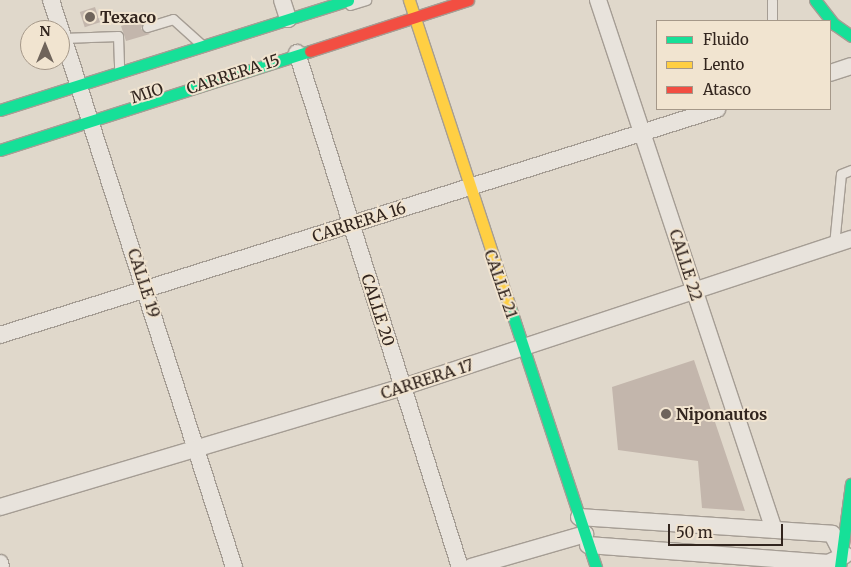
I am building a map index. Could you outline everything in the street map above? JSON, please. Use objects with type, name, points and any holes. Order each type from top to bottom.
[{"type":"main road","points":[[0,110],[80,90],[119,72],[348,0]]},
{"type":"main road","name":"CARRERA 15","points":[[0,150],[88,117],[297,53],[411,8],[468,0]]},
{"type":"main road","points":[[816,0],[834,24],[851,36]]},
{"type":"main road","points":[[804,7],[816,20]]},
{"type":"main road","name":"CALLE 21","points":[[411,8],[468,186],[596,567]]},
{"type":"main road","points":[[831,36],[848,53]]},
{"type":"main road","points":[[844,559],[851,484]]},
{"type":"street","name":"CALLE 19","points":[[51,0],[57,20]]},
{"type":"street","points":[[282,0],[288,19]]},
{"type":"street","name":"CALLE 22","points":[[598,0],[774,530]]},
{"type":"street","name":"CALLE 20","points":[[297,53],[460,567]]},
{"type":"street","name":"CALLE 19","points":[[70,59],[147,289],[193,448],[234,567]]},
{"type":"street","points":[[831,73],[851,66]]},
{"type":"street","name":"CARRERA 16","points":[[0,336],[468,186],[714,110]]},
{"type":"street","name":"CARRERA 17","points":[[0,507],[403,387],[851,239]]},
{"type":"street","points":[[472,567],[586,540],[828,563],[844,559],[832,534],[579,517]]},
{"type":"street","points":[[0,563],[2,567]]},
{"type":"lane","name":"MIO","points":[[0,121],[80,90],[366,0]]},
{"type":"lane","name":"MIO","points":[[0,140],[88,117],[437,0]]},
{"type":"lane","points":[[772,0],[772,20]]},
{"type":"lane","points":[[147,27],[173,19],[203,45]]},
{"type":"lane","points":[[70,38],[121,35],[119,72]]},
{"type":"lane","points":[[834,245],[841,174],[851,170]]},
{"type":"building","points":[[95,7],[100,22],[85,27],[80,12]]},
{"type":"building","points":[[145,18],[141,29],[150,34],[126,41],[121,26]]},
{"type":"building","points":[[694,360],[745,511],[702,508],[698,461],[618,450],[612,387]]},
{"type":"traffic: fast","points":[[0,110],[348,0]]},
{"type":"traffic: fast","points":[[815,0],[831,20]]},
{"type":"traffic: fast","points":[[831,20],[851,36]]},
{"type":"traffic: fast","points":[[0,150],[310,51]]},
{"type":"traffic: fast","points":[[509,304],[596,567]]},
{"type":"traffic: fast","points":[[840,567],[851,484]]},
{"type":"traffic: slow","points":[[409,0],[509,304]]},
{"type":"traffic: jam","points":[[310,51],[468,0]]},
{"type":"place","name":"Texaco","points":[[90,17]]},
{"type":"place","name":"Niponautos","points":[[666,414]]}]
